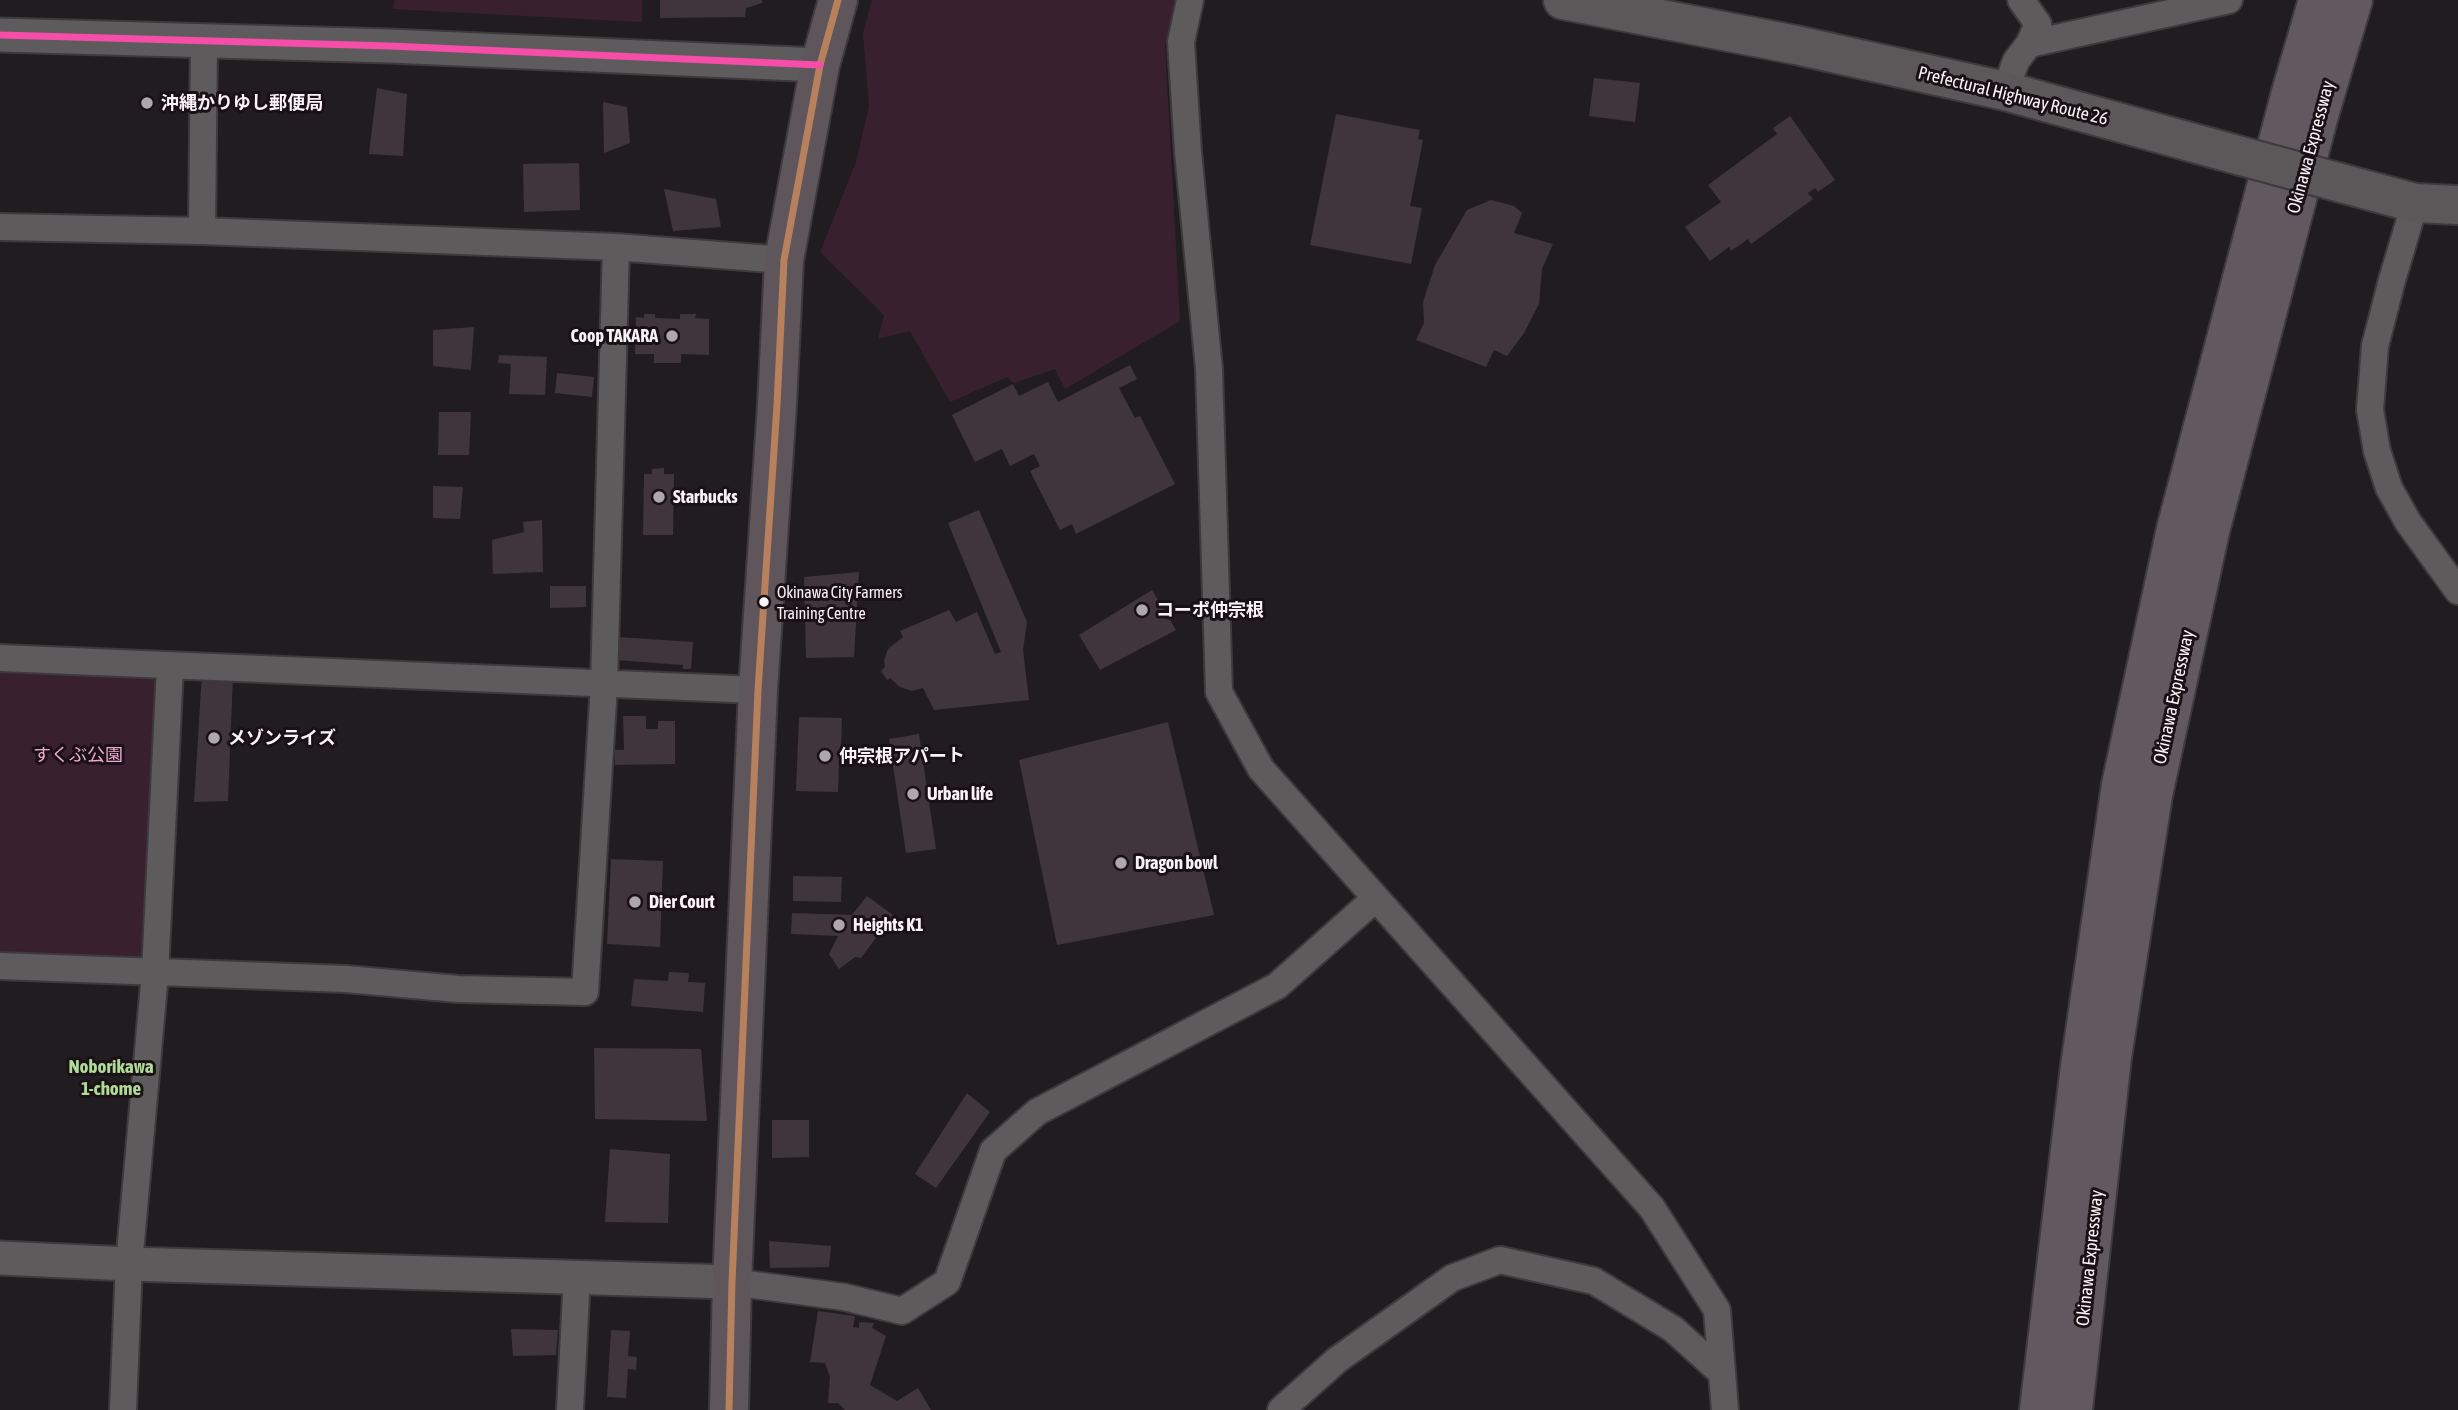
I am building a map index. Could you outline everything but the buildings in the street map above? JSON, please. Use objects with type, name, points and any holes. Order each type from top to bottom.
[{"type":"highway","points":[[729,1410],[732,1282],[758,690],[784,260],[820,65],[838,0]]},
{"type":"highway","name":"Okinawa Expressway","points":[[2039,1410],[2080,1066],[2121,785],[2176,529],[2290,96],[2318,0]]},
{"type":"highway","name":"Okinawa Expressway","points":[[2073,1410],[2112,1057],[2153,796],[2210,531],[2319,115],[2353,0]]},
{"type":"main road","name":"Prefectural Highway Route 26","points":[[1563,0],[2005,90],[2416,203],[2458,205]]},
{"type":"street","points":[[1190,0],[1181,42],[1188,152],[1209,369],[1219,692],[1261,769],[1652,1208],[1717,1310],[1725,1410]]},
{"type":"street","points":[[2005,90],[2016,61],[2029,44],[2038,24],[2021,0]]},
{"type":"street","points":[[2029,44],[2229,0]]},
{"type":"street","points":[[0,35],[390,46],[820,65]]},
{"type":"street","points":[[201,231],[204,41]]},
{"type":"street","points":[[2416,203],[2375,346],[2370,410],[2377,451],[2389,488],[2408,522],[2458,591]]},
{"type":"street","points":[[0,227],[201,231],[616,247],[784,260]]},
{"type":"street","points":[[0,966],[346,979],[458,989],[585,992],[604,685],[616,247]]},
{"type":"street","points":[[0,658],[758,690]]},
{"type":"street","points":[[123,1410],[129,1264],[155,973],[170,667]]},
{"type":"street","points":[[0,1258],[732,1282],[844,1297],[902,1311],[947,1283],[993,1152],[1037,1112],[1277,986],[1376,898]]},
{"type":"street","points":[[1281,1410],[1337,1360],[1452,1278],[1500,1260],[1594,1280],[1673,1329],[1722,1373]]},
{"type":"street","points":[[570,1410],[577,1276]]},
{"type":"green space","points":[[394,0],[642,0],[642,22],[393,9]]},
{"type":"green space","points":[[872,0],[1175,0],[1165,46],[1180,321],[1065,389],[1055,369],[1014,383],[1007,377],[950,402],[910,331],[878,339],[884,315],[820,252],[856,162],[869,106],[863,33]]},
{"type":"green space","name":"すくぶ公園","points":[[0,671],[160,677],[145,962],[0,957]]},
{"type":"transit line","points":[[729,1410],[732,1282],[758,690],[784,260],[820,65],[838,0]]},
{"type":"transit line","points":[[0,35],[390,46],[820,65]]},
{"type":"place","name":"沖縄かりゆし郵便局","points":[[147,103]]},
{"type":"place","name":"Coop TAKARA","points":[[672,336]]},
{"type":"place","name":"Starbucks","points":[[659,497]]},
{"type":"place","name":"Okinawa City Farmers Training Centre","points":[[764,602]]},
{"type":"place","name":"コーポ仲宗根","points":[[1142,610]]},
{"type":"place","name":"メゾンライズ","points":[[214,738]]},
{"type":"place","name":"仲宗根アパート","points":[[825,756]]},
{"type":"place","name":"Urban life","points":[[913,794]]},
{"type":"place","name":"Dragon bowl","points":[[1121,863]]},
{"type":"place","name":"Dier Court","points":[[635,902]]},
{"type":"place","name":"Heights K1","points":[[839,925]]},
{"type":"district","name":"Noborikawa 1-chome","points":[[111,1078]]}]
